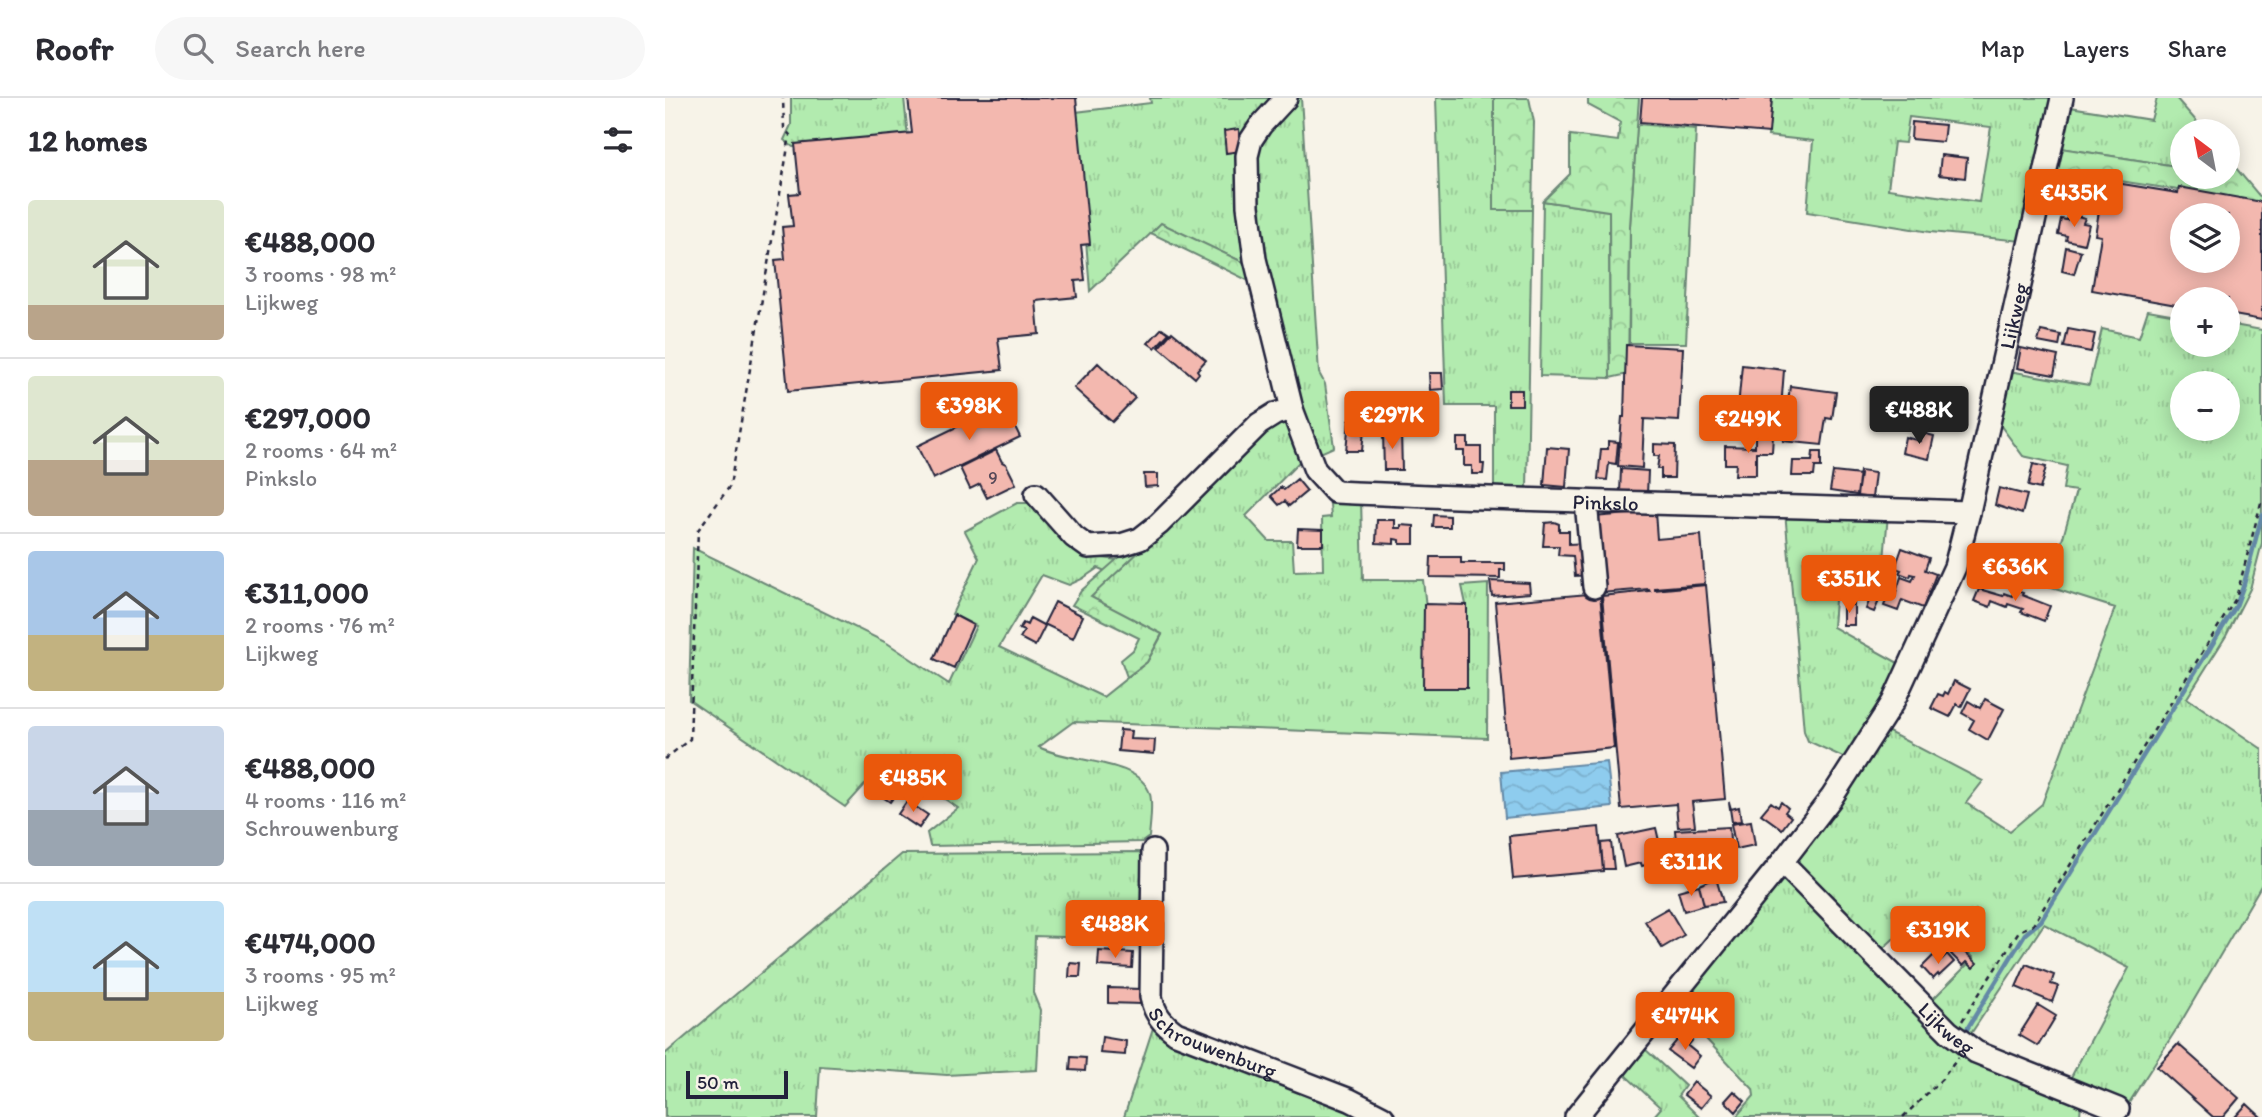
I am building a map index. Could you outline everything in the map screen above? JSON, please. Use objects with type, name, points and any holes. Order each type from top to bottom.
[{"type":"street","name":"Pinkslo","points":[[1286,98],[1251,140],[1247,156],[1248,206],[1255,259],[1292,409],[1315,470],[1335,492],[1969,512]]},
{"type":"street","name":"Lijkweg","points":[[1576,1117],[1832,797],[1893,702],[1955,567],[2062,98]]},
{"type":"street","points":[[1036,494],[1074,537],[1089,547],[1121,545],[1140,539],[1159,524],[1259,425],[1275,414],[1292,409]]},
{"type":"street","points":[[1586,502],[1594,587]]},
{"type":"street","name":"Schrouwenburg","points":[[1153,852],[1151,997],[1155,1013],[1164,1024],[1175,1033],[1350,1100],[1383,1117]]},
{"type":"street","name":"Lijkweg","points":[[1782,862],[1949,1032],[1976,1052],[2119,1109]]},
{"type":"path","points":[[665,760],[690,739],[698,530],[730,486],[790,135],[784,128],[783,98]]},
{"type":"path","points":[[1903,1117],[1942,1079],[1967,1045],[1959,1026],[2019,931],[2033,925],[2236,598],[2262,499]]},
{"type":"green space","points":[[791,98],[904,98],[908,137],[793,147],[784,140],[791,125]]},
{"type":"green space","points":[[1150,98],[1275,98],[1250,125],[1249,265],[1161,224],[1090,291],[1076,112],[1151,103]]},
{"type":"green space","points":[[1288,98],[1301,98],[1319,373],[1325,384],[1334,447],[1316,455],[1275,333],[1250,164],[1276,110]]},
{"type":"green space","points":[[1436,98],[1494,98],[1494,210],[1532,210],[1527,489],[1494,491],[1494,406],[1446,406]]},
{"type":"green space","points":[[1494,98],[1529,98],[1534,122],[1532,210],[1494,210]]},
{"type":"green space","points":[[1588,98],[1639,98],[1630,226],[1628,374],[1610,378],[1609,211],[1543,201],[1570,174],[1570,135],[1618,141],[1620,122],[1588,105]]},
{"type":"green space","points":[[1772,98],[2054,98],[2022,241],[1930,232],[1807,212],[1813,141],[1768,136]],"holes":[[[1909,117],[1991,127],[1979,202],[1888,189],[1894,142],[1905,143]]]},
{"type":"green space","points":[[2157,98],[2176,98],[2194,119],[2170,119],[2170,165],[2061,148],[2070,107],[2151,120]]},
{"type":"green space","points":[[1637,124],[1696,129],[1686,343],[1629,343],[1630,226]]},
{"type":"green space","points":[[2061,148],[2170,165],[2170,189],[2055,171]]},
{"type":"green space","points":[[2240,173],[2262,199],[2262,203],[2171,189],[2240,189]]},
{"type":"green space","points":[[1543,201],[1609,211],[1610,378],[1540,376]]},
{"type":"green space","points":[[1161,223],[1249,265],[1253,283],[1151,233]]},
{"type":"green space","points":[[2148,310],[2170,314],[2170,357],[2240,357],[2240,326],[2262,330],[2262,543],[2250,589],[2226,636],[2187,698],[2262,749],[2262,884],[2181,1022],[2127,1106],[2069,1081],[2129,968],[2044,924],[1970,1035],[1930,1002],[1974,958],[1959,943],[1952,948],[1914,920],[1879,952],[1795,867],[1793,856],[1883,729],[1983,781],[1966,803],[2010,831],[2042,804],[2115,608],[2049,587],[2076,491],[2063,489],[2067,466],[2023,456],[1998,422],[2009,371],[2089,385],[2102,329],[2139,337]]},
{"type":"green space","points":[[1285,420],[1305,456],[1246,516],[1269,541],[1292,541],[1294,571],[1323,570],[1322,518],[1331,517],[1330,504],[1335,495],[1361,498],[1363,580],[1423,580],[1426,607],[1467,609],[1462,586],[1488,584],[1487,738],[1073,722],[1039,747],[1118,768],[1143,782],[1151,799],[1149,837],[1142,842],[930,846],[927,833],[958,808],[887,760],[845,807],[689,700],[693,548],[887,643],[949,684],[976,626],[952,614],[979,558],[965,531],[1017,503],[1029,503],[1089,556],[1117,560],[1105,571],[1098,568],[1069,585],[1042,575],[999,647],[1103,697],[1147,662],[1162,635],[1090,597],[1146,545],[1253,435]]},
{"type":"green space","points":[[1785,511],[1888,514],[1883,572],[1837,574],[1833,627],[1900,664],[1859,739],[1845,758],[1808,741],[1804,731]]},
{"type":"green space","points":[[1146,545],[1091,597],[1162,634],[1147,662],[1127,677],[1121,660],[1133,650],[1139,638],[1072,605],[1081,591],[1124,553]]},
{"type":"green space","points":[[1139,852],[1148,861],[1146,940],[1035,936],[1033,993],[1040,1010],[1037,1070],[947,1075],[820,1066],[817,1117],[665,1117],[665,1054],[902,854]]},
{"type":"green space","points":[[1783,879],[1792,884],[1937,1025],[2081,1100],[2080,1117],[1736,1117],[1754,1096],[1753,1089],[1676,1007],[1774,882]]},
{"type":"green space","points":[[1153,1028],[1163,1030],[1374,1117],[1124,1117]]},
{"type":"green space","points":[[1645,1049],[1685,1086],[1678,1096],[1699,1117],[1653,1117],[1661,1108],[1625,1075]]},
{"type":"water","points":[[1607,762],[1612,807],[1505,818],[1501,772]]},
{"type":"building","points":[[908,98],[1076,98],[1090,244],[1081,245],[1085,280],[1075,281],[1077,297],[1036,301],[1039,334],[998,338],[1002,370],[788,391],[775,260],[785,259],[782,227],[793,226],[789,194],[800,193],[795,144],[912,133]]},
{"type":"building","points":[[1642,98],[1772,98],[1769,133],[1640,122]]},
{"type":"building","points":[[1912,122],[1945,125],[1943,142],[1911,139]]},
{"type":"building","points":[[1239,129],[1241,151],[1226,153],[1224,131]]},
{"type":"building","points":[[1941,155],[1967,158],[1965,178],[1939,175]]},
{"type":"building","points":[[2104,181],[2178,193],[2179,189],[2190,189],[2262,202],[2262,320],[2240,316],[2240,287],[2170,287],[2170,304],[2092,290],[2101,236],[2095,235]]},
{"type":"building","points":[[2069,214],[2085,218],[2083,223],[2089,224],[2084,244],[2066,240],[2067,236],[2058,234],[2061,219],[2067,220]]},
{"type":"building","points":[[2066,247],[2081,251],[2074,274],[2062,271]]},
{"type":"building","points":[[1162,328],[1169,333],[1155,348],[1148,343]]},
{"type":"building","points":[[2068,329],[2095,334],[2091,352],[2064,347]]},
{"type":"building","points":[[2041,331],[2061,335],[2059,346],[2038,342]]},
{"type":"building","points":[[1172,332],[1206,360],[1197,370],[1199,373],[1195,378],[1159,347]]},
{"type":"building","points":[[1626,345],[1683,348],[1679,421],[1644,419],[1642,468],[1618,466],[1624,417]]},
{"type":"building","points":[[2021,348],[2058,356],[2054,375],[2017,368]]},
{"type":"building","points":[[1098,363],[1135,398],[1112,422],[1074,388]]},
{"type":"building","points":[[1742,365],[1784,370],[1780,422],[1737,418]]},
{"type":"building","points":[[1429,373],[1442,373],[1443,389],[1430,390]]},
{"type":"building","points":[[1790,386],[1836,392],[1832,419],[1826,418],[1822,445],[1783,441]]},
{"type":"building","points":[[1508,390],[1522,390],[1522,405],[1508,405]]},
{"type":"building","points":[[1361,396],[1371,396],[1371,411],[1360,411]]},
{"type":"building","points":[[1004,404],[1020,437],[933,479],[917,446]]},
{"type":"building","points":[[1349,419],[1365,419],[1362,451],[1346,451]]},
{"type":"building","points":[[1383,432],[1401,432],[1402,470],[1384,470]]},
{"type":"building","points":[[1922,433],[1934,436],[1929,459],[1902,453],[1905,437],[1920,441]]},
{"type":"building","points":[[1755,435],[1773,435],[1772,452],[1756,452],[1756,475],[1735,475],[1736,464],[1725,464],[1725,446],[1755,447]]},
{"type":"building","points":[[1457,438],[1468,438],[1468,447],[1481,447],[1483,474],[1472,474],[1472,466],[1464,466],[1464,451],[1457,451]]},
{"type":"building","points":[[1608,441],[1618,442],[1616,464],[1609,463],[1607,480],[1598,479],[1601,449],[1608,449]]},
{"type":"building","points":[[1654,444],[1675,445],[1674,478],[1661,478],[1661,469],[1657,469],[1659,456],[1654,456]]},
{"type":"building","points":[[1547,447],[1569,449],[1566,487],[1544,485]]},
{"type":"building","points":[[996,450],[1016,484],[987,498],[980,484],[970,489],[960,468]]},
{"type":"building","points":[[1813,452],[1821,452],[1821,467],[1815,467],[1814,476],[1792,476],[1793,461],[1812,461]]},
{"type":"building","points":[[2033,464],[2046,467],[2040,489],[2028,486]]},
{"type":"building","points":[[1621,469],[1648,471],[1647,495],[1620,493]]},
{"type":"building","points":[[1860,471],[1875,473],[1872,498],[1857,496]]},
{"type":"building","points":[[1833,472],[1860,475],[1857,495],[1830,491]]},
{"type":"building","points":[[1144,474],[1158,474],[1158,486],[1145,487]]},
{"type":"building","points":[[1297,479],[1307,491],[1289,506],[1285,501],[1279,505],[1271,496]]},
{"type":"building","points":[[1999,488],[2027,495],[2022,514],[1995,505]]},
{"type":"building","points":[[1655,512],[1657,539],[1701,535],[1705,584],[1655,588],[1706,585],[1725,799],[1692,802],[1695,826],[1678,827],[1676,804],[1621,809],[1602,596],[1650,591],[1600,593],[1593,517]]},
{"type":"building","points":[[1434,515],[1450,516],[1450,527],[1433,527]]},
{"type":"building","points":[[1377,520],[1395,520],[1395,528],[1401,528],[1401,525],[1414,526],[1414,544],[1400,544],[1400,540],[1394,539],[1394,544],[1376,543]]},
{"type":"building","points":[[1545,523],[1559,524],[1559,531],[1569,531],[1569,544],[1587,543],[1590,575],[1575,576],[1573,556],[1558,555],[1559,546],[1543,546]]},
{"type":"building","points":[[1298,529],[1323,530],[1323,545],[1297,545]]},
{"type":"building","points":[[1902,548],[1929,558],[1925,570],[1936,574],[1923,608],[1902,600],[1898,611],[1884,606],[1889,592],[1895,595],[1901,577],[1912,581],[1915,575],[1911,574],[1910,577],[1899,573],[1901,570],[1895,568]]},
{"type":"building","points":[[1431,557],[1461,557],[1461,563],[1505,563],[1505,570],[1500,570],[1500,578],[1430,577]]},
{"type":"building","points":[[1490,581],[1529,583],[1530,593],[1492,596]]},
{"type":"building","points":[[1843,584],[1854,584],[1854,604],[1843,604]]},
{"type":"building","points":[[1874,589],[1883,592],[1874,612],[1866,609]]},
{"type":"building","points":[[1979,589],[2003,596],[2004,593],[2012,596],[2014,590],[2050,606],[2044,621],[2008,604],[2007,607],[1992,601],[1990,607],[1974,601]]},
{"type":"building","points":[[1600,593],[1614,748],[1509,758],[1495,602]]},
{"type":"building","points":[[1055,602],[1083,616],[1073,638],[1044,624]]},
{"type":"building","points":[[1424,604],[1467,605],[1467,688],[1423,688]]},
{"type":"building","points":[[1843,605],[1854,605],[1854,625],[1843,625]]},
{"type":"building","points":[[954,615],[973,625],[954,668],[934,659]]},
{"type":"building","points":[[1030,618],[1045,626],[1035,646],[1020,638],[1024,631],[1019,629],[1023,623],[1027,625]]},
{"type":"building","points":[[1954,681],[1970,689],[1961,707],[1957,704],[1950,717],[1931,708],[1938,694],[1948,694]]},
{"type":"building","points":[[1985,699],[2004,709],[1988,740],[1969,729],[1974,720],[1962,713],[1968,701],[1980,708]]},
{"type":"building","points":[[1120,730],[1131,731],[1130,739],[1155,740],[1154,754],[1118,751]]},
{"type":"building","points":[[883,784],[896,794],[890,802],[877,793]]},
{"type":"building","points":[[907,801],[928,815],[919,828],[898,814]]},
{"type":"building","points":[[1729,802],[1731,809],[1739,807],[1741,821],[1732,822]]},
{"type":"building","points":[[1771,802],[1778,807],[1781,802],[1788,808],[1785,812],[1791,817],[1782,829],[1761,814]]},
{"type":"building","points":[[1751,821],[1755,845],[1736,849],[1731,824]]},
{"type":"building","points":[[1599,827],[1603,871],[1513,879],[1509,836]]},
{"type":"building","points":[[1729,827],[1731,854],[1719,855],[1718,848],[1677,851],[1675,830]]},
{"type":"building","points":[[1656,828],[1663,858],[1657,859],[1660,873],[1649,876],[1646,865],[1642,866],[1641,863],[1624,867],[1618,836]]},
{"type":"building","points":[[1611,842],[1614,869],[1603,869],[1601,843]]},
{"type":"building","points":[[1716,878],[1723,902],[1704,905],[1699,885]]},
{"type":"building","points":[[1699,885],[1704,905],[1684,911],[1678,891]]},
{"type":"building","points":[[1668,908],[1684,935],[1662,948],[1645,921]]},
{"type":"building","points":[[1959,946],[1977,963],[1973,968],[1967,962],[1963,966],[1951,954]]},
{"type":"building","points":[[1099,951],[1133,953],[1132,968],[1098,966]]},
{"type":"building","points":[[1947,954],[1954,962],[1933,979],[1922,967],[1934,955],[1940,961]]},
{"type":"building","points":[[1070,963],[1081,964],[1080,977],[1069,977]]},
{"type":"building","points":[[2026,964],[2054,975],[2051,984],[2058,986],[2052,1002],[2016,987]]},
{"type":"building","points":[[1108,988],[1141,989],[1141,1004],[1108,1003]]},
{"type":"building","points":[[2038,1005],[2056,1016],[2038,1046],[2019,1035]]},
{"type":"building","points":[[1685,1035],[1692,1041],[1688,1046],[1700,1056],[1691,1068],[1668,1051]]},
{"type":"building","points":[[1102,1037],[1126,1041],[1125,1055],[1100,1053]]},
{"type":"building","points":[[2178,1044],[2239,1098],[2223,1117],[2213,1117],[2157,1067]]},
{"type":"building","points":[[1071,1057],[1086,1058],[1085,1071],[1070,1070]]},
{"type":"building","points":[[1694,1082],[1711,1096],[1701,1108],[1684,1095]]},
{"type":"building","points":[[1734,1091],[1745,1101],[1736,1112],[1725,1101]]},
{"type":"building","points":[[2247,1104],[2261,1117],[2235,1117]]},
{"type":"waterway","points":[[1967,1029],[2025,934],[2041,921],[2236,606],[2262,515]]}]
